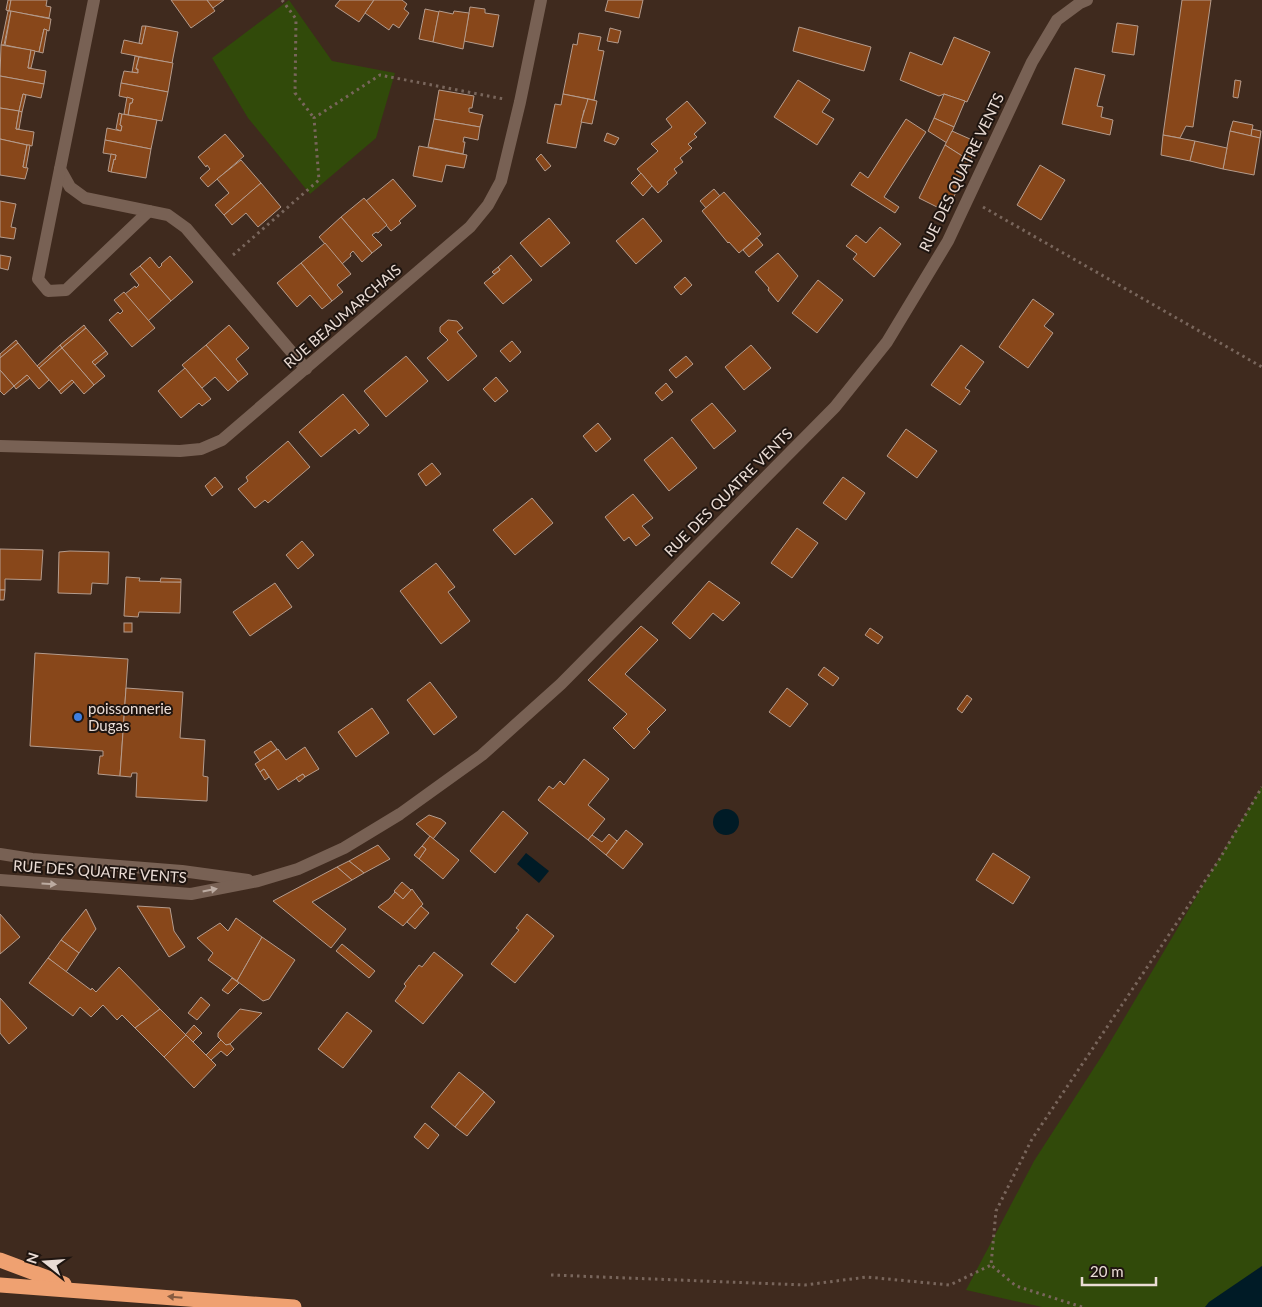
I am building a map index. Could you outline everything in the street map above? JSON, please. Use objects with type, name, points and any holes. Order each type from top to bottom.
[{"type":"highway","points":[[0,1260],[77,1289]]},
{"type":"highway","points":[[0,1285],[77,1289],[294,1307]]},
{"type":"street","points":[[94,0],[38,279],[48,291],[66,290],[148,211]]},
{"type":"street","name":"RUE BEAUMARCHAIS","points":[[0,446],[180,451],[201,449],[222,440],[470,227],[488,204],[501,181],[520,102],[541,0]]},
{"type":"street","name":"RUE DES QUATRE VENTS","points":[[0,880],[191,894],[258,881],[298,869],[344,848],[400,814],[482,755],[561,684],[834,407],[888,342],[948,240],[1032,62],[1057,20],[1081,1]]},
{"type":"street","points":[[60,169],[70,187],[85,198],[168,215],[186,228],[306,368]]},
{"type":"street","name":"RUE DES QUATRE VENTS","points":[[0,854],[32,859],[182,871],[258,881]]},
{"type":"path","points":[[220,267],[319,180],[314,118],[295,93],[296,19],[282,0]]},
{"type":"path","points":[[314,118],[380,74],[520,102]]},
{"type":"path","points":[[968,198],[1262,367]]},
{"type":"path","points":[[991,1265],[996,1211],[1032,1139],[1219,860],[1262,787]]},
{"type":"path","points":[[551,1275],[805,1285],[867,1277],[950,1285],[991,1265]]},
{"type":"path","points":[[991,1265],[1016,1286],[1082,1307]]},
{"type":"green space","points":[[289,0],[332,61],[395,73],[376,138],[310,194],[248,118],[212,58]]},
{"type":"green space","points":[[1262,786],[1262,1266],[1205,1307],[1042,1307],[966,1290],[1034,1161],[1103,1054]]},
{"type":"water","points":[[726,809],[735,813],[739,822],[735,831],[726,835],[717,831],[713,822],[717,813]]},
{"type":"water","points":[[526,853],[549,871],[539,883],[517,864]]},
{"type":"water","points":[[1262,1266],[1262,1307],[1205,1307],[1209,1302]]},
{"type":"building","points":[[8,0],[11,0],[9,11],[6,10]]},
{"type":"building","points":[[11,0],[47,0],[46,6],[51,7],[49,18],[9,11]]},
{"type":"building","points":[[171,0],[207,0],[215,11],[191,28]]},
{"type":"building","points":[[207,0],[224,0],[213,8]]},
{"type":"building","points":[[340,0],[374,0],[359,22],[335,6]]},
{"type":"building","points":[[374,0],[402,0],[407,4],[404,9],[409,13],[399,28],[393,24],[389,30],[365,13]]},
{"type":"building","points":[[608,0],[643,0],[639,18],[605,11]]},
{"type":"building","points":[[1182,0],[1211,0],[1193,127],[1186,126],[1180,138],[1163,135]]},
{"type":"building","points":[[470,7],[485,9],[485,13],[499,15],[493,47],[464,41]]},
{"type":"building","points":[[425,9],[439,12],[433,42],[419,39]]},
{"type":"building","points":[[8,11],[11,11],[4,45],[1,45]]},
{"type":"building","points":[[11,11],[51,19],[49,31],[44,29],[39,52],[5,45]]},
{"type":"building","points":[[439,11],[453,14],[454,11],[469,13],[463,49],[433,42]]},
{"type":"building","points":[[1117,23],[1138,26],[1134,55],[1112,52]]},
{"type":"building","points":[[142,26],[146,26],[142,44],[139,43]]},
{"type":"building","points":[[146,26],[178,32],[172,63],[121,53],[124,40],[142,44]]},
{"type":"building","points":[[799,27],[871,47],[864,71],[793,51]]},
{"type":"building","points":[[610,28],[621,31],[618,43],[607,41]]},
{"type":"building","points":[[44,29],[47,30],[43,53],[39,52]]},
{"type":"building","points":[[579,33],[601,37],[598,50],[604,51],[594,100],[563,94],[573,44],[577,45]]},
{"type":"building","points":[[954,37],[990,52],[967,102],[944,94],[939,96],[900,80],[910,52],[942,65]]},
{"type":"building","points":[[1,45],[31,50],[28,68],[46,71],[44,84],[0,76]]},
{"type":"building","points":[[31,50],[35,51],[31,68],[28,68]]},
{"type":"building","points":[[135,56],[139,57],[136,69],[138,69],[138,73],[132,72]]},
{"type":"building","points":[[139,57],[173,63],[168,92],[121,83],[124,71],[138,73],[138,69],[136,69]]},
{"type":"building","points":[[1075,68],[1105,75],[1097,106],[1103,107],[1101,117],[1113,120],[1110,135],[1062,124]]},
{"type":"building","points":[[0,76],[44,84],[41,98],[23,94],[19,111],[0,108]]},
{"type":"building","points":[[798,80],[830,100],[822,112],[834,119],[817,145],[774,117]]},
{"type":"building","points":[[1235,80],[1241,81],[1238,98],[1233,97]]},
{"type":"building","points":[[121,83],[168,92],[162,121],[128,115],[130,103],[132,103],[133,99],[119,96]]},
{"type":"building","points":[[439,90],[474,96],[472,108],[469,108],[469,112],[483,115],[480,127],[434,119]]},
{"type":"building","points":[[23,94],[26,95],[22,112],[19,111]]},
{"type":"building","points":[[563,94],[588,99],[576,148],[547,143],[555,104],[561,105]]},
{"type":"building","points":[[944,94],[965,101],[954,127],[934,118]]},
{"type":"building","points":[[127,97],[133,99],[132,103],[130,103],[128,115],[124,114]]},
{"type":"building","points":[[588,99],[597,101],[592,124],[581,122]]},
{"type":"building","points":[[687,101],[706,123],[694,134],[697,137],[688,144],[692,148],[680,158],[683,162],[674,169],[677,173],[658,193],[637,169],[658,151],[651,144],[672,127],[666,119]]},
{"type":"building","points":[[0,108],[19,111],[16,129],[34,132],[32,146],[0,139]]},
{"type":"building","points":[[19,111],[22,112],[19,129],[16,129]]},
{"type":"building","points":[[119,113],[122,114],[121,131],[116,129]]},
{"type":"building","points":[[122,114],[157,120],[151,149],[105,140],[107,128],[121,131]]},
{"type":"building","points":[[934,118],[954,127],[947,143],[928,131]]},
{"type":"building","points":[[434,119],[480,127],[478,140],[464,137],[463,154],[428,147]]},
{"type":"building","points":[[906,119],[926,132],[884,197],[899,207],[895,213],[851,185],[860,172],[868,178]]},
{"type":"building","points":[[1233,121],[1253,125],[1251,136],[1230,131]]},
{"type":"building","points":[[1252,129],[1261,131],[1260,138],[1251,136]]},
{"type":"building","points":[[952,131],[979,143],[970,161],[945,145]]},
{"type":"building","points":[[1230,131],[1260,138],[1254,175],[1223,169]]},
{"type":"building","points":[[607,133],[619,138],[615,145],[604,141]]},
{"type":"building","points":[[225,134],[244,156],[208,187],[200,178],[210,169],[198,157]]},
{"type":"building","points":[[1163,135],[1195,141],[1190,161],[1161,155]]},
{"type":"building","points":[[0,139],[27,145],[23,167],[28,168],[25,179],[0,175]]},
{"type":"building","points":[[105,140],[151,149],[146,178],[111,172],[116,155],[103,153]]},
{"type":"building","points":[[1195,141],[1227,148],[1223,169],[1190,161]]},
{"type":"building","points":[[27,145],[30,145],[26,168],[23,167]]},
{"type":"building","points":[[945,145],[970,161],[947,212],[919,198]]},
{"type":"building","points":[[419,146],[467,155],[464,168],[446,165],[442,182],[413,176]]},
{"type":"building","points":[[111,154],[116,155],[111,172],[108,171]]},
{"type":"building","points":[[541,154],[551,166],[545,171],[536,159]]},
{"type":"building","points":[[241,160],[261,183],[224,215],[215,205],[229,193],[217,179]]},
{"type":"building","points":[[1040,165],[1065,180],[1041,220],[1017,205]]},
{"type":"building","points":[[641,173],[652,186],[643,196],[631,183]]},
{"type":"building","points":[[393,179],[416,206],[391,231],[366,201]]},
{"type":"building","points":[[261,183],[281,207],[258,227],[246,213],[232,225],[224,215]]},
{"type":"building","points":[[714,189],[720,196],[706,208],[700,201]]},
{"type":"building","points":[[724,192],[761,234],[739,253],[728,243],[702,211]]},
{"type":"building","points":[[364,198],[387,225],[378,233],[376,232],[372,235],[382,245],[372,253],[341,217]]},
{"type":"building","points":[[0,201],[16,204],[11,227],[16,228],[14,239],[0,237]]},
{"type":"building","points":[[341,217],[372,253],[362,262],[353,251],[350,254],[351,256],[342,264],[319,237]]},
{"type":"building","points":[[549,218],[570,243],[541,267],[520,243]]},
{"type":"building","points":[[643,218],[662,241],[636,264],[616,241]]},
{"type":"building","points":[[880,227],[901,244],[874,277],[853,259],[857,254],[846,246],[856,235],[866,243]]},
{"type":"building","points":[[757,238],[763,245],[749,257],[743,250]]},
{"type":"building","points":[[325,243],[351,274],[337,285],[343,292],[332,301],[301,263]]},
{"type":"building","points":[[778,253],[798,276],[778,302],[755,272]]},
{"type":"building","points":[[0,255],[11,257],[8,270],[0,268]]},
{"type":"building","points":[[511,255],[532,280],[503,304],[484,283],[500,270],[498,267]]},
{"type":"building","points":[[170,256],[193,282],[171,301],[140,266],[150,257],[159,268]]},
{"type":"building","points":[[301,263],[332,301],[322,309],[310,295],[297,307],[277,283]]},
{"type":"building","points":[[140,266],[171,301],[148,321],[125,294],[139,285],[130,274]]},
{"type":"building","points":[[498,267],[500,270],[494,274],[492,272]]},
{"type":"building","points":[[685,277],[692,285],[681,295],[674,287]]},
{"type":"building","points":[[818,280],[843,300],[817,333],[792,313]]},
{"type":"building","points":[[124,292],[155,328],[132,347],[109,320],[118,312],[120,314],[123,311],[114,300]]},
{"type":"building","points":[[1033,299],[1054,314],[1044,326],[1053,333],[1028,368],[999,347]]},
{"type":"building","points":[[448,320],[457,321],[463,328],[457,332],[477,356],[448,381],[427,358],[448,340],[440,332],[440,327]]},
{"type":"building","points":[[84,325],[86,328],[62,348],[60,345]]},
{"type":"building","points":[[229,325],[249,348],[236,359],[248,374],[238,382],[206,345]]},
{"type":"building","points":[[86,328],[106,351],[92,362],[105,376],[94,385],[62,348]]},
{"type":"building","points":[[16,340],[18,343],[0,358],[0,354]]},
{"type":"building","points":[[512,341],[521,352],[510,362],[500,351]]},
{"type":"building","points":[[18,343],[49,380],[39,389],[27,375],[14,386],[0,370],[0,358]]},
{"type":"building","points":[[60,345],[62,348],[39,368],[37,366]]},
{"type":"building","points":[[206,345],[238,382],[228,391],[215,377],[202,388],[182,365]]},
{"type":"building","points":[[751,345],[771,368],[744,390],[725,367]]},
{"type":"building","points":[[961,345],[984,362],[965,388],[970,391],[960,405],[931,385]]},
{"type":"building","points":[[62,348],[94,385],[84,394],[72,380],[59,391],[39,368]]},
{"type":"building","points":[[106,351],[108,354],[95,365],[92,362]]},
{"type":"building","points":[[406,356],[428,381],[386,417],[364,391]]},
{"type":"building","points":[[686,356],[693,364],[676,378],[669,370]]},
{"type":"building","points":[[185,368],[211,399],[202,406],[199,403],[181,418],[158,391]]},
{"type":"building","points":[[0,370],[14,386],[4,395],[0,391]]},
{"type":"building","points":[[27,375],[30,378],[16,389],[14,386]]},
{"type":"building","points":[[496,377],[508,391],[495,402],[483,389]]},
{"type":"building","points":[[72,380],[74,382],[61,394],[59,391]]},
{"type":"building","points":[[666,383],[673,392],[662,401],[655,393]]},
{"type":"building","points":[[343,394],[369,425],[359,434],[355,429],[321,457],[299,432]]},
{"type":"building","points":[[712,403],[736,431],[714,449],[691,420]]},
{"type":"building","points":[[598,423],[611,439],[596,452],[583,436]]},
{"type":"building","points":[[906,429],[937,451],[917,478],[887,456]]},
{"type":"building","points":[[672,437],[697,468],[669,491],[644,460]]},
{"type":"building","points":[[288,441],[310,467],[268,503],[265,500],[255,508],[238,489],[248,481],[246,477]]},
{"type":"building","points":[[432,463],[441,474],[426,486],[418,474]]},
{"type":"building","points":[[215,477],[223,487],[212,496],[205,486]]},
{"type":"building","points":[[843,477],[865,493],[846,520],[823,503]]},
{"type":"building","points":[[633,494],[653,518],[642,526],[650,535],[636,546],[629,537],[624,541],[605,517]]},
{"type":"building","points":[[532,498],[553,523],[515,555],[493,530]]},
{"type":"building","points":[[797,528],[818,543],[792,578],[771,563]]},
{"type":"building","points":[[302,541],[314,555],[298,569],[286,555]]},
{"type":"building","points":[[0,549],[43,550],[41,580],[5,579],[5,590],[0,590]]},
{"type":"building","points":[[59,552],[109,552],[108,584],[92,583],[91,594],[58,593]]},
{"type":"building","points":[[436,563],[455,587],[448,592],[470,621],[441,644],[400,591]]},
{"type":"building","points":[[126,577],[140,578],[139,581],[181,582],[180,613],[139,612],[138,617],[124,616]]},
{"type":"building","points":[[161,578],[181,579],[181,582],[160,582]]},
{"type":"building","points":[[709,581],[740,603],[723,621],[713,613],[690,639],[672,623]]},
{"type":"building","points":[[275,583],[292,607],[250,636],[233,612]]},
{"type":"building","points":[[0,590],[5,590],[4,600],[0,600]]},
{"type":"building","points":[[124,623],[132,623],[132,632],[124,632]]},
{"type":"building","points":[[641,626],[658,640],[625,674],[666,710],[647,729],[650,732],[634,749],[613,728],[627,714],[588,680]]},
{"type":"building","points":[[870,628],[883,637],[878,644],[865,635]]},
{"type":"building","name":"poissonnerie Dugas","points":[[35,653],[128,659],[120,776],[98,774],[100,756],[103,756],[103,751],[30,746]]},
{"type":"building","points":[[824,667],[839,678],[833,686],[818,675]]},
{"type":"building","points":[[430,682],[457,717],[434,735],[407,700]]},
{"type":"building","points":[[126,688],[183,692],[180,738],[205,740],[203,776],[208,777],[207,801],[136,797],[137,773],[132,773],[131,777],[120,776]]},
{"type":"building","points":[[787,688],[808,704],[790,727],[769,712]]},
{"type":"building","points":[[967,695],[972,699],[962,713],[957,709]]},
{"type":"building","points":[[372,708],[389,733],[356,757],[338,732]]},
{"type":"building","points":[[271,741],[277,749],[260,761],[254,752]]},
{"type":"building","points":[[305,747],[319,769],[305,777],[303,774],[278,790],[264,769],[260,772],[255,764],[278,749],[286,760]]},
{"type":"building","points":[[584,759],[609,779],[588,805],[605,819],[588,840],[538,800],[549,786],[553,789],[560,781],[564,785]]},
{"type":"building","points":[[264,769],[269,777],[265,780],[260,772]]},
{"type":"building","points":[[303,774],[305,777],[299,782],[296,778]]},
{"type":"building","points":[[503,811],[528,833],[495,873],[470,851]]},
{"type":"building","points":[[429,815],[446,823],[433,839],[416,824]]},
{"type":"building","points":[[626,830],[643,844],[623,869],[606,855]]},
{"type":"building","points":[[609,834],[617,841],[606,855],[588,840],[592,835],[602,842]]},
{"type":"building","points":[[430,836],[459,860],[443,879],[419,859],[426,849],[422,846]]},
{"type":"building","points":[[378,845],[390,859],[364,873],[349,861]]},
{"type":"building","points":[[422,846],[426,849],[419,859],[414,855]]},
{"type":"building","points":[[993,853],[1030,877],[1013,904],[976,880]]},
{"type":"building","points":[[349,861],[364,873],[352,880],[337,867]]},
{"type":"building","points":[[337,867],[352,880],[312,902],[346,929],[331,948],[273,901]]},
{"type":"building","points":[[402,882],[411,890],[403,899],[394,891]]},
{"type":"building","points":[[412,889],[423,904],[403,926],[378,907],[395,892],[403,899]]},
{"type":"building","points":[[137,906],[170,908],[174,931],[185,947],[169,957]]},
{"type":"building","points":[[421,906],[429,913],[415,929],[407,922]]},
{"type":"building","points":[[86,909],[96,929],[79,953],[61,940]]},
{"type":"building","points":[[0,914],[20,937],[0,954]]},
{"type":"building","points":[[527,914],[554,936],[515,983],[491,964],[519,930],[516,928]]},
{"type":"building","points":[[236,918],[262,937],[237,981],[208,960],[213,953],[197,938],[220,923],[228,931]]},
{"type":"building","points":[[262,937],[295,960],[269,999],[263,1001],[237,981]]},
{"type":"building","points":[[61,940],[79,953],[66,972],[48,958]]},
{"type":"building","points":[[342,944],[375,971],[369,978],[336,951]]},
{"type":"building","points":[[434,952],[463,975],[423,1024],[395,1001],[406,986],[404,984],[419,965],[422,967]]},
{"type":"building","points":[[48,958],[96,992],[119,967],[160,1009],[135,1028],[122,1015],[117,1020],[103,1005],[91,1017],[80,1007],[73,1016],[29,983]]},
{"type":"building","points":[[232,978],[239,983],[228,994],[222,990]]},
{"type":"building","points":[[201,997],[210,1005],[197,1020],[188,1013]]},
{"type":"building","points":[[0,998],[27,1028],[9,1044],[0,1033]]},
{"type":"building","points":[[160,1009],[186,1035],[164,1057],[135,1028]]},
{"type":"building","points":[[240,1009],[262,1013],[230,1044],[226,1045],[218,1037],[218,1033]]},
{"type":"building","points":[[347,1012],[372,1031],[343,1068],[318,1049]]},
{"type":"building","points":[[194,1025],[202,1033],[193,1042],[185,1035]]},
{"type":"building","points":[[186,1035],[216,1065],[194,1088],[164,1057]]},
{"type":"building","points":[[221,1040],[226,1045],[230,1044],[234,1049],[227,1056],[221,1051],[211,1060],[206,1055]]},
{"type":"building","points":[[459,1072],[484,1092],[455,1127],[431,1107]]},
{"type":"building","points":[[484,1092],[495,1102],[467,1136],[455,1127]]},
{"type":"building","points":[[425,1123],[439,1135],[428,1149],[414,1137]]},
{"type":"place","name":"poissonnerie Dugas","points":[[78,717]]}]
